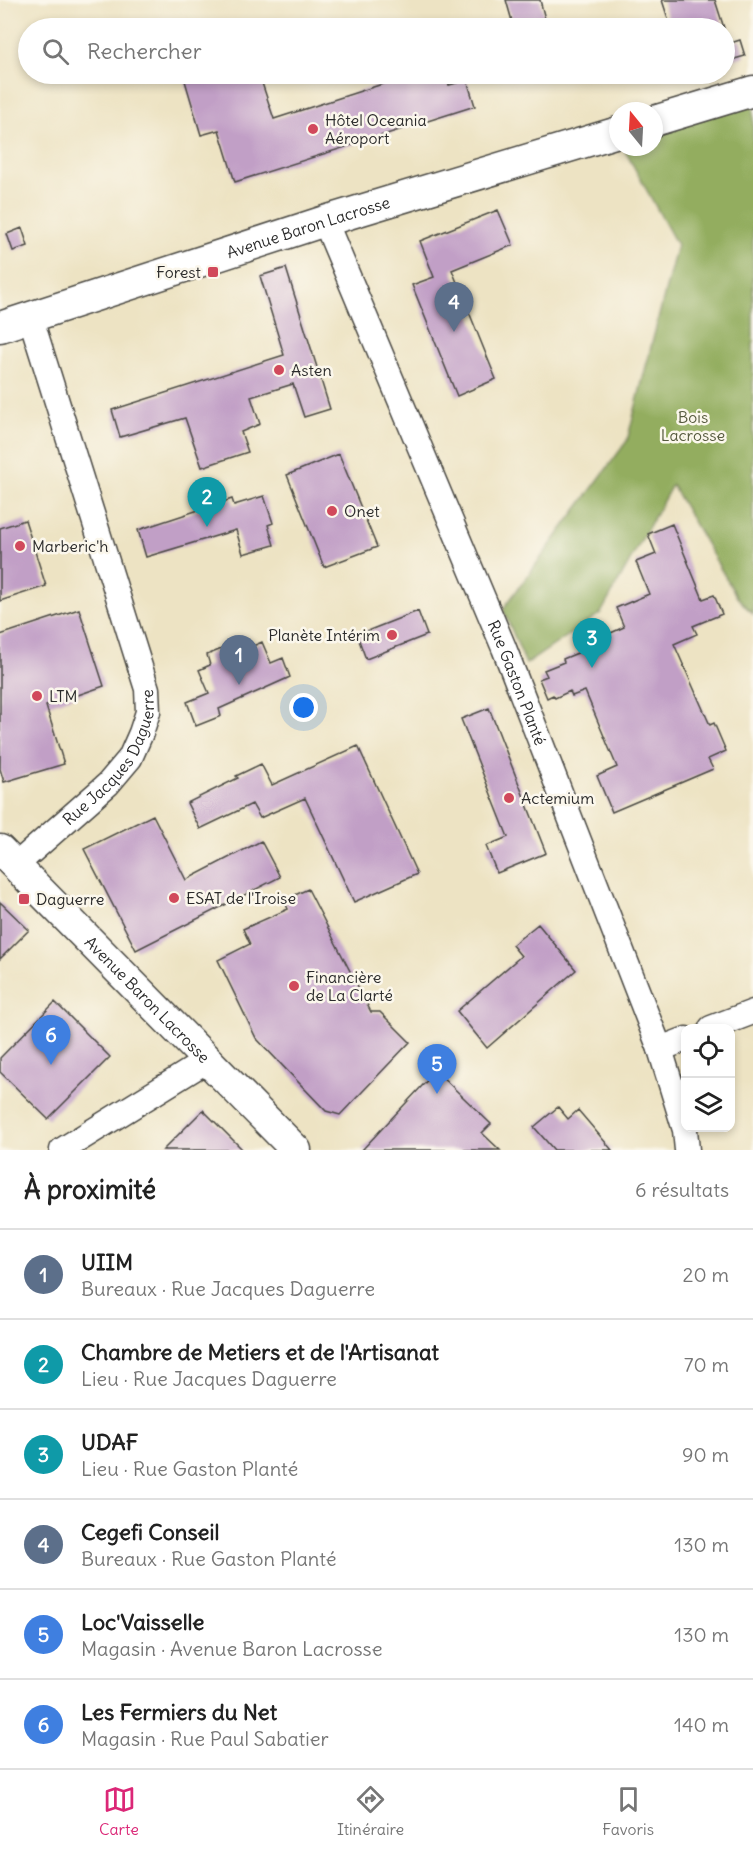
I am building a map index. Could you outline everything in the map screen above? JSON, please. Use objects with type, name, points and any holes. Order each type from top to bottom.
[{"type":"street","points":[[663,118],[753,91]]},
{"type":"street","name":"Avenue Baron Lacrosse","points":[[0,327],[31,319],[325,221],[609,135]]},
{"type":"street","name":"Rue Gaston Planté","points":[[325,221],[504,648],[660,1049],[686,1130],[687,1150]]},
{"type":"street","name":"Rue Jacques Daguerre","points":[[8,858],[108,784],[130,758],[148,712],[147,689],[31,319]]},
{"type":"street","name":"Avenue Baron Lacrosse","points":[[8,858],[296,1150]]},
{"type":"street","points":[[723,1024],[753,1012]]},
{"type":"street","points":[[660,1049],[681,1041]]},
{"type":"street","points":[[62,1150],[206,1061]]},
{"type":"green space","name":"Bois Lacrosse","points":[[753,103],[753,614],[737,597],[672,485],[601,613],[526,664],[503,609],[627,441],[677,245],[628,156],[663,156],[663,129]]},
{"type":"building","points":[[506,0],[540,0],[545,18],[511,18]]},
{"type":"building","points":[[662,0],[715,0],[721,18],[668,18]]},
{"type":"building","points":[[740,40],[745,56],[735,59],[735,42]]},
{"type":"building","name":"Hôtel Oceania Aéroport","points":[[186,84],[262,84],[274,119],[383,84],[468,84],[475,106],[235,182],[219,130],[201,135]]},
{"type":"building","points":[[498,210],[513,245],[452,270],[496,379],[457,396],[412,285],[434,277],[420,241]]},
{"type":"building","points":[[22,228],[28,246],[13,251],[7,234]]},
{"type":"building","name":"Asten","points":[[286,268],[330,409],[304,417],[293,384],[251,397],[260,424],[241,432],[248,452],[202,467],[185,418],[120,437],[112,410],[284,355],[260,276]]},
{"type":"building","name":"Onet","points":[[339,454],[377,547],[324,567],[287,475]]},
{"type":"building","points":[[264,496],[273,523],[268,525],[274,545],[243,554],[236,530],[146,557],[138,530],[232,499],[234,505]]},
{"type":"building","name":"Marberic'h","points":[[25,520],[46,586],[0,601],[0,528]]},
{"type":"building","points":[[672,524],[703,599],[714,595],[722,614],[693,626],[697,634],[674,644],[710,725],[714,723],[726,751],[708,759],[713,769],[612,812],[597,776],[617,767],[585,691],[572,696],[570,691],[555,698],[553,695],[547,698],[539,679],[547,676],[544,670],[564,662],[563,659],[604,642],[602,637],[624,627],[616,608],[649,594],[636,562],[656,554],[648,534]]},
{"type":"building","name":"LTM","points":[[79,609],[104,686],[46,706],[64,764],[4,782],[0,769],[0,635]]},
{"type":"building","name":"Planète Intérim","points":[[418,611],[427,635],[366,659],[357,635]]},
{"type":"building","points":[[262,642],[271,663],[283,658],[290,677],[219,709],[221,716],[196,726],[187,702],[209,693],[199,670],[210,665],[207,655],[224,648],[228,657]]},
{"type":"building","name":"Actemium","points":[[489,708],[546,853],[497,873],[486,846],[508,837],[461,719]]},
{"type":"building","points":[[358,746],[417,874],[354,902],[305,798],[260,818],[252,804],[200,829],[187,803],[261,764],[272,785]]},
{"type":"building","name":"ESAT de l'Iroise","points":[[153,815],[186,880],[261,841],[280,877],[136,950],[84,849]]},
{"type":"building","name":"Financière de La Clarté","points":[[308,889],[371,1012],[380,1012],[410,1042],[340,1115],[326,1111],[256,1038],[218,960],[250,944],[243,929],[288,909],[284,900]]},
{"type":"building","points":[[0,902],[29,930],[0,959]]},
{"type":"building","points":[[538,924],[576,970],[487,1048],[457,1011],[521,956],[512,945]]},
{"type":"building","points":[[55,1002],[110,1057],[48,1119],[0,1072],[0,1058]]},
{"type":"building","points":[[436,1071],[491,1124],[482,1133],[500,1150],[362,1150]]},
{"type":"building","points":[[558,1107],[568,1119],[578,1110],[612,1150],[554,1150],[534,1127]]},
{"type":"building","points":[[203,1110],[243,1150],[163,1150]]},
{"type":"place","name":"Hôtel Oceania Aéroport","points":[[313,129]]},
{"type":"place","name":"Forest","points":[[213,272]]},
{"type":"place","name":"Cegefi Conseil","points":[[454,332]]},
{"type":"place","name":"Asten","points":[[279,370]]},
{"type":"place","name":"Onet","points":[[332,511]]},
{"type":"place","name":"Chambre de Metiers et de l'Artisanat","points":[[207,527]]},
{"type":"place","name":"Marberic'h","points":[[20,546]]},
{"type":"place","name":"Planète Intérim","points":[[392,635]]},
{"type":"place","name":"UDAF","points":[[592,668]]},
{"type":"place","name":"UIIM","points":[[239,685]]},
{"type":"place","name":"LTM","points":[[37,696]]},
{"type":"place","name":"Actemium","points":[[509,798]]},
{"type":"place","name":"ESAT de l'Iroise","points":[[174,898]]},
{"type":"place","name":"Daguerre","points":[[24,899]]},
{"type":"place","name":"Financière de La Clarté","points":[[294,986]]},
{"type":"place","name":"Les Fermiers du Net","points":[[51,1065]]},
{"type":"place","name":"Loc'Vaisselle","points":[[437,1094]]}]
